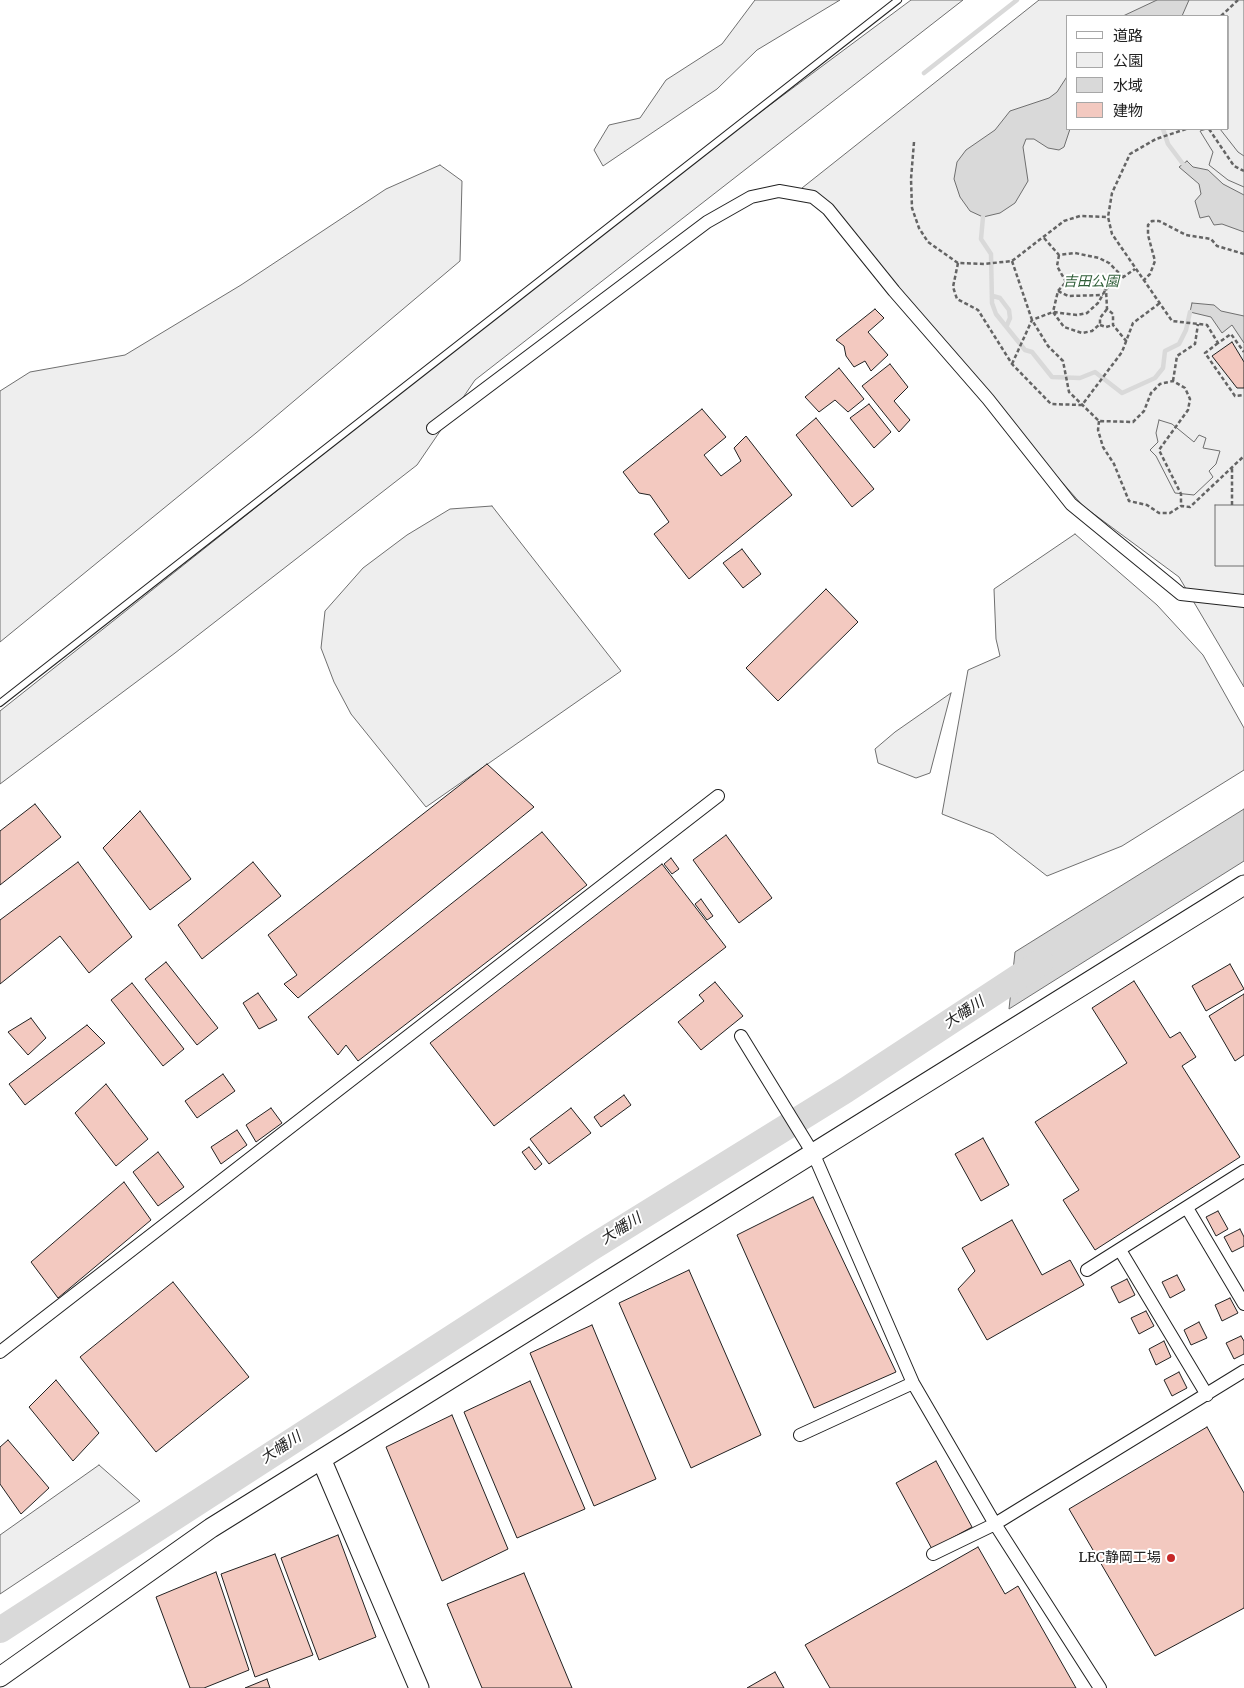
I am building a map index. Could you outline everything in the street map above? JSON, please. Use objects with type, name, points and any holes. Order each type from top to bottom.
[{"type":"street","points":[[433,428],[707,222],[751,197],[779,191],[813,197],[828,209],[894,291],[988,399],[1071,504],[1181,594],[1244,601]]},
{"type":"street","points":[[0,1352],[718,796]]},
{"type":"street","points":[[0,1677],[211,1528],[322,1461],[809,1147],[1244,886]]},
{"type":"street","points":[[741,1036],[809,1147],[913,1383],[995,1524],[1100,1688]]},
{"type":"street","points":[[1087,1270],[1244,1172]]},
{"type":"street","points":[[1187,1208],[1244,1304]]},
{"type":"street","points":[[1120,1250],[1207,1395]]},
{"type":"street","points":[[933,1554],[995,1524],[1244,1371]]},
{"type":"street","points":[[800,1435],[913,1383]]},
{"type":"street","points":[[322,1461],[420,1688]]},
{"type":"lane","points":[[0,702],[898,0]]},
{"type":"path","points":[[1222,15],[1233,2],[1238,0]]},
{"type":"path","points":[[1183,130],[1156,140],[1130,154],[1112,193],[1108,217],[1112,234],[1172,320],[1206,325],[1218,343]]},
{"type":"path","points":[[1210,130],[1234,166],[1244,172]]},
{"type":"path","points":[[914,142],[911,179],[912,208],[919,228],[928,242],[958,263],[998,264],[1012,261],[1044,238],[1064,220],[1080,216],[1108,217]]},
{"type":"path","points":[[1143,281],[1150,274],[1154,261],[1148,235],[1148,225],[1152,220],[1159,220],[1186,235],[1211,240],[1217,246],[1244,254]]},
{"type":"path","points":[[1044,238],[1058,255],[1057,266],[1066,282]]},
{"type":"path","points":[[1058,255],[1075,253],[1099,258],[1109,263],[1124,278]]},
{"type":"path","points":[[1012,261],[1032,320],[1048,346],[1063,361],[1070,392],[1099,421],[1133,422],[1144,411],[1151,393],[1160,384],[1173,381],[1185,388],[1190,399],[1188,410],[1159,450],[1181,494],[1181,506]]},
{"type":"path","points":[[958,263],[953,287],[957,299],[978,310],[1012,364],[1051,404],[1082,405]]},
{"type":"path","points":[[1012,364],[1032,320],[1053,312],[1077,315],[1087,313],[1098,303],[1106,289],[1135,269]]},
{"type":"path","points":[[1079,279],[1093,282],[1106,289],[1107,309],[1100,318],[1100,324],[1092,331],[1082,333],[1071,331],[1064,327],[1053,312],[1058,291],[1066,282],[1079,279]]},
{"type":"path","points":[[1058,291],[1068,296],[1103,295]]},
{"type":"path","points":[[1082,405],[1107,374],[1127,342],[1133,324],[1160,303]]},
{"type":"path","points":[[1107,309],[1113,314],[1113,326],[1127,342]]},
{"type":"path","points":[[1173,381],[1177,356],[1195,344],[1197,323]]},
{"type":"path","points":[[1100,324],[1106,327],[1113,326]]},
{"type":"path","points":[[1244,352],[1231,334],[1205,354],[1235,396],[1244,396]]},
{"type":"path","points":[[1099,421],[1098,430],[1103,447],[1114,464],[1129,501],[1147,505],[1159,513],[1170,513],[1181,506],[1190,507],[1244,456]]},
{"type":"path","points":[[1232,467],[1232,505]]},
{"type":"green space","points":[[755,0],[840,0],[757,50],[717,89],[603,166],[594,150],[609,125],[640,118],[666,80],[722,44]]},
{"type":"green space","points":[[911,0],[963,0],[475,380],[417,465],[175,653],[0,784],[0,711],[645,198]]},
{"type":"green space","name":"吉田公園","points":[[1039,0],[1244,0],[1244,687],[1179,577],[1083,506],[802,188]]},
{"type":"green space","points":[[440,165],[462,181],[460,261],[256,433],[0,642],[0,391],[30,372],[125,355],[241,285],[386,189]]},
{"type":"green space","points":[[492,506],[621,671],[426,807],[351,714],[334,682],[321,648],[325,611],[363,568],[407,535],[450,509]]},
{"type":"green space","points":[[1075,534],[1157,605],[1203,655],[1244,728],[1244,770],[1122,846],[1047,876],[993,834],[942,814],[968,670],[1000,656],[996,639],[994,589]]},
{"type":"green space","points":[[951,693],[930,773],[916,778],[878,763],[875,749],[895,732]]},
{"type":"green space","points":[[99,1465],[140,1501],[0,1594],[0,1535]]},
{"type":"shaded area","points":[[1221,130],[1238,152],[1244,156],[1244,187],[1228,180],[1209,165],[1213,152],[1200,131]]},
{"type":"shaded area","points":[[1159,420],[1172,424],[1194,442],[1199,435],[1206,438],[1203,448],[1220,451],[1216,464],[1209,471],[1213,477],[1194,495],[1175,493],[1156,456],[1150,450],[1158,442],[1156,433]]},
{"type":"shaded area","points":[[1215,505],[1244,505],[1244,566],[1215,566]]},
{"type":"water","points":[[1157,0],[1189,0],[1182,15],[1125,15]]},
{"type":"water","points":[[1066,78],[1066,130],[1070,130],[1064,147],[1059,150],[1048,148],[1034,139],[1026,139],[1023,147],[1028,181],[1015,203],[1000,213],[983,217],[970,211],[960,197],[954,179],[957,162],[966,150],[995,130],[1010,111],[1049,98],[1057,92]]},
{"type":"water","points":[[1187,161],[1193,167],[1208,170],[1223,184],[1244,195],[1244,232],[1222,224],[1214,225],[1209,216],[1200,218],[1195,201],[1201,194],[1199,184],[1179,167]]},
{"type":"water","points":[[1192,303],[1214,305],[1221,311],[1244,316],[1244,343],[1232,325],[1222,333],[1211,317],[1190,312]]},
{"type":"water","points":[[1244,809],[1244,861],[1009,1009],[1015,952]]},
{"type":"building","points":[[875,309],[884,318],[868,332],[888,355],[871,371],[865,361],[854,367],[846,356],[844,346],[836,340]]},
{"type":"building","points":[[1232,342],[1244,362],[1244,388],[1237,388],[1212,356]]},
{"type":"building","points":[[890,364],[908,387],[894,401],[910,420],[899,432],[862,386]]},
{"type":"building","points":[[839,368],[864,399],[848,412],[835,400],[819,412],[805,397]]},
{"type":"building","points":[[869,404],[891,432],[874,448],[850,418]]},
{"type":"building","points":[[702,409],[726,437],[704,455],[721,476],[741,461],[734,448],[746,436],[792,495],[689,579],[654,534],[669,522],[650,495],[639,493],[623,472]]},
{"type":"building","points":[[816,418],[874,489],[852,507],[796,435]]},
{"type":"building","points":[[742,549],[761,574],[743,588],[723,563]]},
{"type":"building","points":[[826,589],[858,622],[778,701],[746,668]]},
{"type":"building","points":[[487,764],[534,807],[298,998],[284,984],[297,975],[268,935]]},
{"type":"building","points":[[35,804],[61,837],[0,885],[0,831]]},
{"type":"building","points":[[140,811],[191,879],[150,910],[103,848]]},
{"type":"building","points":[[542,832],[587,885],[358,1061],[346,1045],[338,1055],[308,1017]]},
{"type":"building","points":[[726,835],[772,898],[739,923],[693,860]]},
{"type":"building","points":[[671,858],[679,869],[672,874],[664,864]]},
{"type":"building","points":[[78,862],[132,937],[89,973],[60,936],[0,984],[0,920]]},
{"type":"building","points":[[253,862],[281,896],[202,959],[178,925]]},
{"type":"building","points":[[662,864],[726,947],[494,1126],[430,1043]]},
{"type":"building","points":[[701,899],[713,916],[707,920],[695,904]]},
{"type":"building","points":[[166,962],[218,1028],[197,1045],[145,979]]},
{"type":"building","points":[[1230,964],[1244,989],[1206,1011],[1192,986]]},
{"type":"building","points":[[1134,981],[1170,1038],[1180,1032],[1196,1057],[1182,1066],[1240,1157],[1095,1250],[1063,1200],[1079,1190],[1035,1122],[1127,1063],[1092,1008]]},
{"type":"building","points":[[715,982],[743,1016],[701,1050],[678,1022],[704,1001],[699,995]]},
{"type":"building","points":[[132,983],[184,1049],[163,1066],[111,1000]]},
{"type":"building","points":[[258,993],[277,1020],[259,1029],[243,1003]]},
{"type":"building","points":[[1244,994],[1244,1055],[1235,1061],[1209,1016]]},
{"type":"building","points":[[31,1018],[46,1038],[28,1055],[8,1032]]},
{"type":"building","points":[[87,1025],[105,1043],[25,1105],[9,1084]]},
{"type":"building","points":[[223,1074],[235,1091],[197,1118],[185,1101]]},
{"type":"building","points":[[106,1084],[148,1139],[116,1166],[75,1113]]},
{"type":"building","points":[[624,1095],[631,1105],[601,1127],[594,1117]]},
{"type":"building","points":[[271,1108],[282,1123],[256,1142],[246,1125]]},
{"type":"building","points":[[571,1108],[591,1133],[549,1164],[530,1139]]},
{"type":"building","points":[[237,1130],[247,1145],[221,1164],[211,1147]]},
{"type":"building","points":[[983,1138],[1009,1185],[981,1201],[955,1154]]},
{"type":"building","points":[[529,1147],[542,1164],[535,1170],[522,1152]]},
{"type":"building","points":[[158,1152],[184,1187],[158,1206],[133,1172]]},
{"type":"building","points":[[124,1182],[151,1220],[58,1298],[31,1262]]},
{"type":"building","points":[[813,1197],[896,1372],[814,1408],[737,1235]]},
{"type":"building","points":[[1218,1211],[1228,1229],[1216,1236],[1206,1217]]},
{"type":"building","points":[[1012,1220],[1042,1275],[1070,1260],[1084,1285],[987,1340],[958,1289],[975,1271],[962,1248]]},
{"type":"building","points":[[1240,1229],[1244,1237],[1244,1246],[1232,1252],[1224,1237]]},
{"type":"building","points":[[689,1270],[761,1435],[691,1468],[619,1303]]},
{"type":"building","points":[[1177,1275],[1185,1290],[1170,1298],[1162,1282]]},
{"type":"building","points":[[1127,1279],[1135,1295],[1119,1303],[1111,1287]]},
{"type":"building","points":[[173,1282],[249,1377],[156,1452],[80,1357]]},
{"type":"building","points":[[1230,1298],[1238,1313],[1222,1321],[1215,1305]]},
{"type":"building","points":[[1146,1311],[1154,1326],[1139,1334],[1131,1318]]},
{"type":"building","points":[[1199,1322],[1207,1338],[1191,1345],[1184,1330]]},
{"type":"building","points":[[592,1325],[656,1479],[594,1506],[530,1353]]},
{"type":"building","points":[[1241,1336],[1244,1341],[1244,1354],[1234,1359],[1226,1343]]},
{"type":"building","points":[[1164,1341],[1171,1357],[1156,1365],[1149,1349]]},
{"type":"building","points":[[1179,1372],[1187,1388],[1172,1396],[1164,1380]]},
{"type":"building","points":[[56,1380],[99,1433],[73,1461],[29,1407]]},
{"type":"building","points":[[530,1381],[585,1509],[517,1538],[464,1412]]},
{"type":"building","points":[[452,1415],[508,1549],[442,1581],[386,1447]]},
{"type":"building","name":"LEC静岡工場","points":[[1207,1427],[1244,1493],[1244,1608],[1155,1656],[1069,1509]]},
{"type":"building","points":[[8,1440],[49,1488],[21,1514],[0,1484],[0,1447]]},
{"type":"building","points":[[936,1461],[972,1527],[932,1549],[896,1483]]},
{"type":"building","points":[[338,1535],[376,1637],[319,1660],[281,1558]]},
{"type":"building","points":[[978,1547],[1005,1594],[1018,1586],[1076,1688],[830,1688],[805,1645]]},
{"type":"building","points":[[275,1554],[313,1655],[255,1677],[221,1574]]},
{"type":"building","points":[[216,1572],[249,1670],[204,1688],[190,1688],[156,1597]]},
{"type":"building","points":[[524,1573],[572,1688],[482,1688],[447,1604]]},
{"type":"building","points":[[775,1672],[784,1688],[747,1688]]},
{"type":"building","points":[[267,1679],[270,1688],[245,1688]]},
{"type":"waterway","points":[[924,73],[1017,0]]},
{"type":"waterway","points":[[1163,130],[1168,144],[1183,164]]},
{"type":"waterway","points":[[983,217],[981,239],[991,254],[992,303],[996,314],[1025,350],[1032,352],[1052,377],[1080,378],[1095,372],[1122,393],[1155,378],[1163,368],[1165,351],[1179,344],[1186,330],[1190,312]]},
{"type":"waterway","points":[[993,296],[1000,298],[1009,310],[1010,318],[1007,325]]},
{"type":"waterway","name":"大幡川","points":[[0,1630],[591,1248],[846,1090],[1041,962]]},
{"type":"place","name":"LEC静岡工場","points":[[1171,1558]]}]
